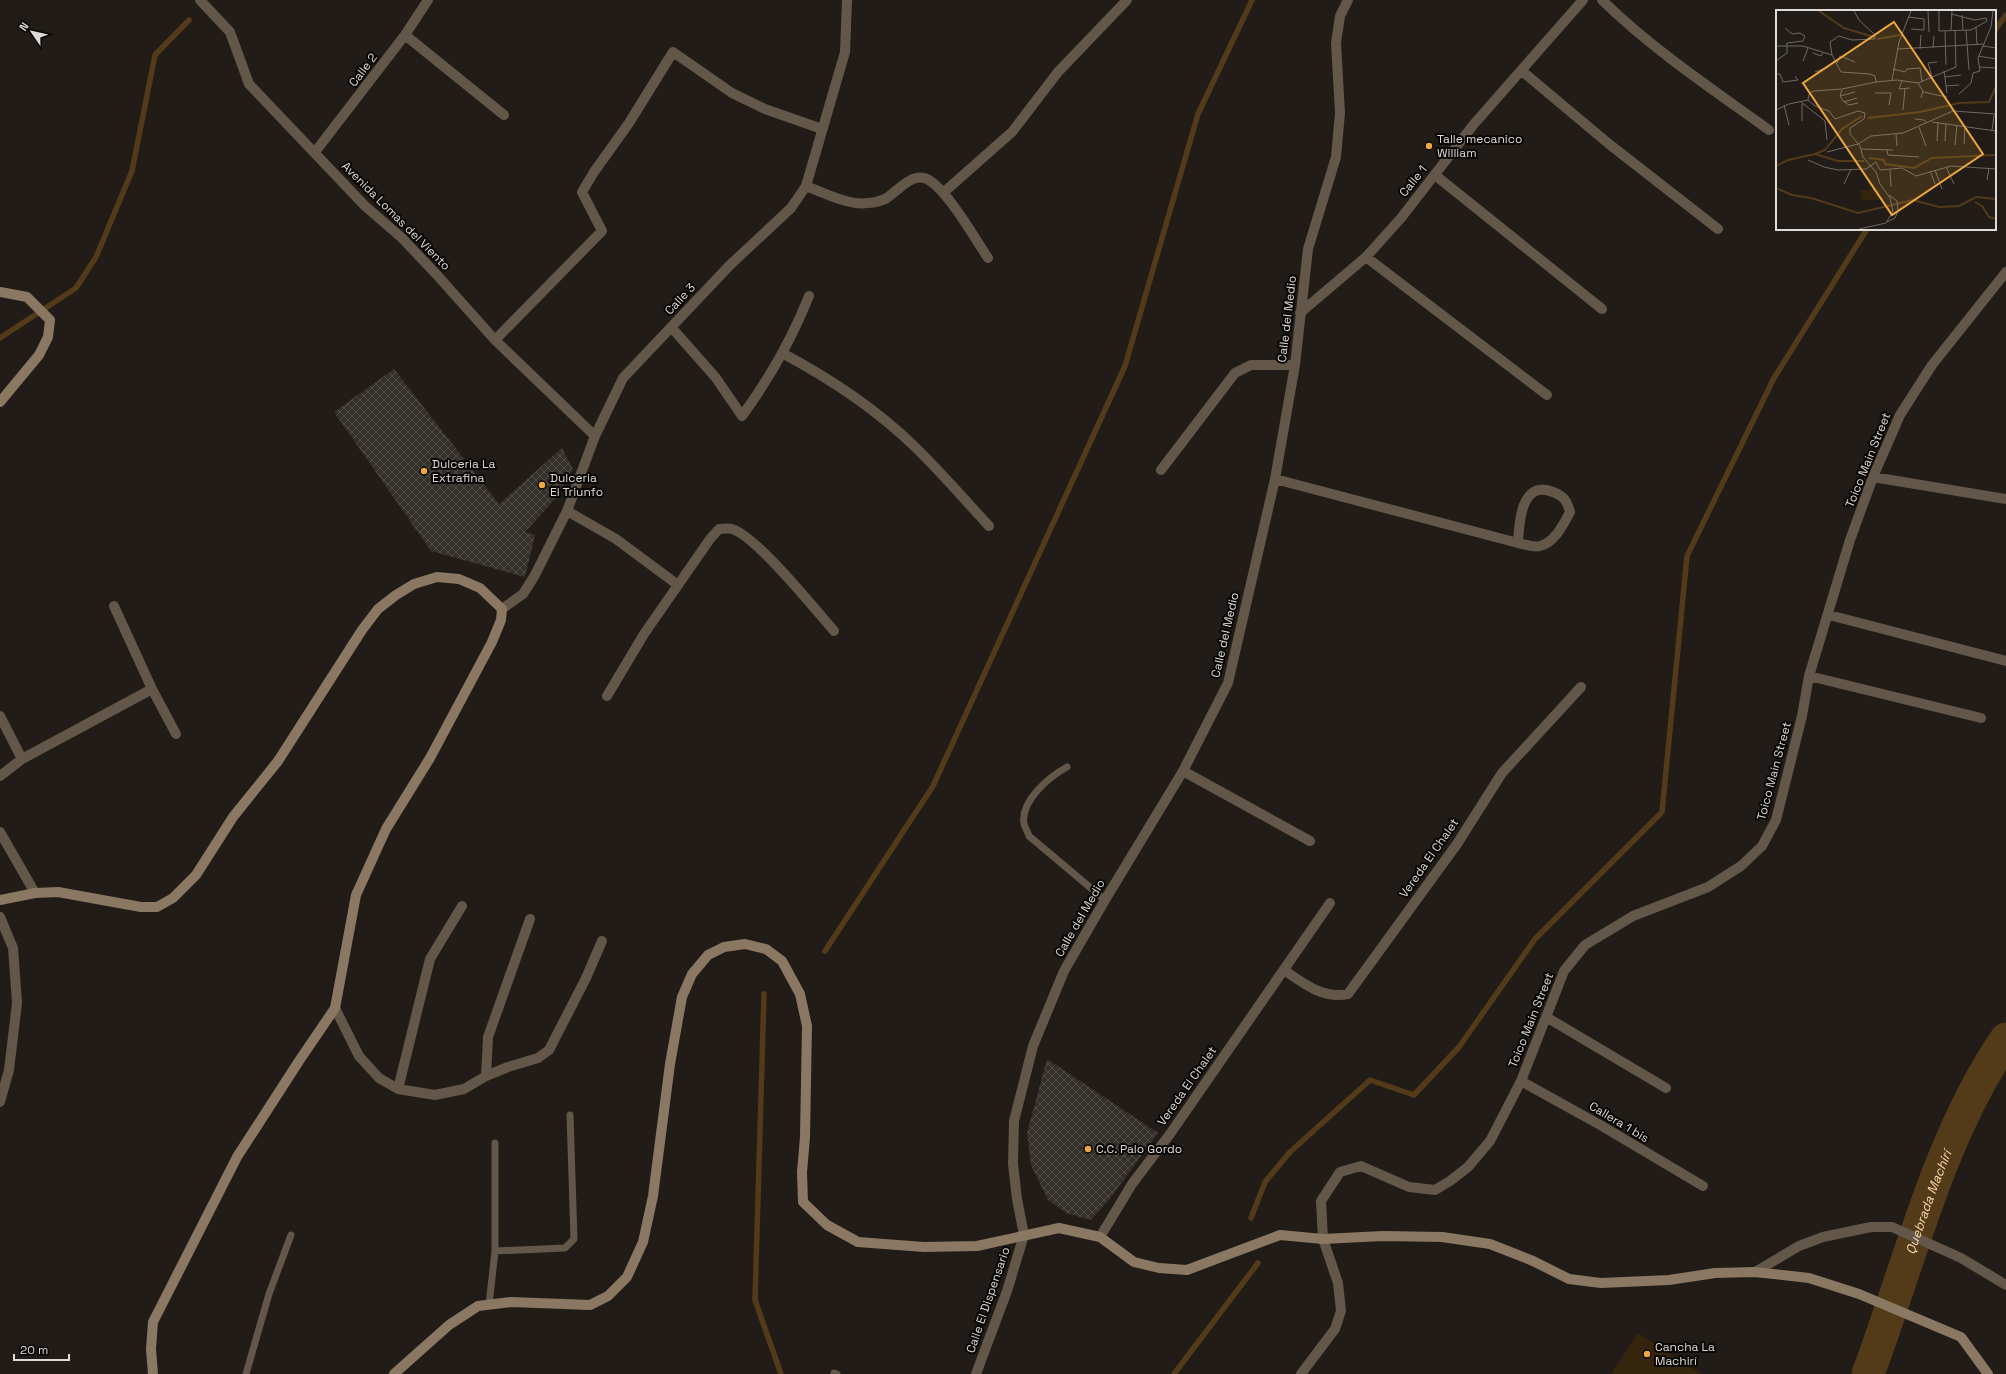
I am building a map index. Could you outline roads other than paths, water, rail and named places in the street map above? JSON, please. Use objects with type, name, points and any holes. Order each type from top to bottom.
[{"type":"main road","points":[[0,292],[27,297],[50,320],[48,337],[39,355],[0,402]]},
{"type":"main road","points":[[0,900],[36,893],[58,892],[141,907],[157,907],[173,898],[196,875],[233,817],[278,761],[362,630],[378,609],[396,595],[414,584],[437,578],[459,579],[480,588],[502,609],[501,620],[492,642],[430,758],[386,829],[356,894],[335,1008],[237,1157],[153,1322],[151,1349],[153,1374]]},
{"type":"main road","points":[[394,1374],[449,1326],[478,1306],[510,1302],[590,1305],[608,1296],[627,1277],[643,1242],[653,1196],[670,1064],[682,997],[692,974],[708,956],[724,947],[745,944],[766,949],[782,961],[800,994],[807,1026],[805,1137],[802,1172],[803,1202],[827,1225],[858,1242],[924,1247],[977,1246],[1059,1228],[1100,1237],[1134,1262],[1159,1268],[1187,1270],[1280,1235],[1323,1239],[1383,1236],[1442,1237],[1483,1243],[1533,1261],[1569,1279],[1601,1283],[1669,1280],[1715,1273],[1755,1272],[1809,1278],[1859,1294],[1961,1337],[1988,1374]]},
{"type":"street","name":"Avenida Lomas del Viento","points":[[200,0],[230,32],[249,84],[365,206],[402,238],[496,340],[595,436]]},
{"type":"street","name":"Calle 2","points":[[315,152],[405,35],[428,0]]},
{"type":"street","name":"Calle 3","points":[[502,609],[523,594],[535,575],[567,511],[595,436],[623,378],[672,328],[730,265],[791,208],[806,186],[845,52],[847,0]]},
{"type":"street","points":[[943,193],[1012,132],[1058,72],[1127,0]]},
{"type":"street","name":"Calle del Medio","points":[[1024,1235],[1017,1199],[1013,1164],[1014,1120],[1033,1046],[1064,971],[1182,771],[1228,683],[1275,479],[1295,365],[1308,249],[1336,157],[1340,113],[1336,43],[1340,16],[1348,0]]},
{"type":"street","name":"Calle 1","points":[[1300,313],[1366,257],[1435,175],[1474,124],[1583,0]]},
{"type":"street","points":[[1602,0],[1622,20],[1696,78],[1769,130]]},
{"type":"street","points":[[405,35],[504,115]]},
{"type":"street","points":[[496,340],[602,231],[582,192],[594,172],[629,123],[673,52],[732,93],[764,109],[822,129]]},
{"type":"street","points":[[1522,71],[1609,144],[1718,229]]},
{"type":"street","points":[[1435,175],[1602,309]]},
{"type":"street","points":[[806,186],[844,200],[866,204],[885,199],[916,178],[924,178],[932,182],[943,193],[988,258]]},
{"type":"street","points":[[1366,257],[1547,394]]},
{"type":"street","name":"Toico Main Street","points":[[1300,1374],[1335,1329],[1341,1311],[1338,1283],[1323,1239],[1321,1201],[1340,1172],[1361,1166],[1409,1187],[1434,1190],[1450,1181],[1468,1167],[1490,1141],[1521,1081],[1564,971],[1585,945],[1633,916],[1708,887],[1741,866],[1762,846],[1776,820],[1802,716],[1809,676],[1829,614],[1850,540],[1873,478],[1900,415],[1928,371],[2006,272]]},
{"type":"street","points":[[672,328],[716,378],[742,416],[760,390],[782,353],[799,320],[809,296]]},
{"type":"street","points":[[782,353],[814,370],[850,394],[914,445],[989,526]]},
{"type":"street","points":[[1161,470],[1235,373],[1251,365],[1295,365]]},
{"type":"street","points":[[1873,478],[2006,499]]},
{"type":"street","points":[[1275,479],[1518,543],[1539,546],[1552,540],[1570,512],[1567,501],[1559,494],[1547,490],[1536,491],[1528,498],[1522,508],[1519,518],[1518,543]]},
{"type":"street","points":[[567,511],[616,539],[678,585]]},
{"type":"street","points":[[607,696],[644,634],[719,529],[731,529],[746,537],[796,586],[834,631]]},
{"type":"street","points":[[114,606],[152,689],[176,734]]},
{"type":"street","points":[[1829,614],[2006,661]]},
{"type":"street","points":[[1809,676],[1981,718]]},
{"type":"street","name":"Vereda El Chalet","points":[[1284,970],[1309,987],[1327,994],[1338,996],[1348,994],[1457,844],[1502,774],[1581,687]]},
{"type":"street","points":[[0,776],[22,759],[152,689]]},
{"type":"street","points":[[0,716],[22,759]]},
{"type":"street","points":[[1182,771],[1310,841]]},
{"type":"street","points":[[0,832],[36,893]]},
{"type":"street","name":"Vereda El Chalet","points":[[1100,1237],[1132,1184],[1170,1134],[1330,903]]},
{"type":"street","points":[[398,1089],[430,960],[462,906]]},
{"type":"street","points":[[0,917],[13,948],[17,1003],[9,1070],[0,1102]]},
{"type":"street","points":[[486,1076],[488,1037],[530,919]]},
{"type":"street","points":[[335,1008],[359,1056],[379,1078],[398,1089],[435,1095],[464,1090],[486,1076],[508,1067],[538,1058],[549,1050],[586,978],[602,941]]},
{"type":"street","points":[[1546,1017],[1666,1088]]},
{"type":"street","name":"Callera 1 bis","points":[[1521,1081],[1602,1126],[1703,1186]]},
{"type":"street","points":[[1755,1272],[1799,1246],[1823,1237],[1871,1227],[1892,1227],[1961,1258],[2006,1285]]},
{"type":"street","name":"Calle El Dispensario","points":[[976,1374],[1007,1291],[1024,1235]]},
{"type":"lane","points":[[1066,767],[1051,775],[1037,790],[1027,805],[1024,823],[1029,836],[1105,900]]},
{"type":"lane","points":[[495,1251],[565,1248],[574,1239],[570,1115]]},
{"type":"lane","points":[[489,1305],[495,1251],[494,1143]]},
{"type":"lane","points":[[246,1374],[269,1294],[291,1235]]},
{"type":"waterway","points":[[825,951],[933,786],[1125,366],[1198,114],[1252,0]]},
{"type":"waterway","points":[[1996,29],[2006,15]]},
{"type":"waterway","points":[[0,338],[76,288],[96,257],[132,171],[155,55],[189,20]]},
{"type":"waterway","points":[[1251,1218],[1265,1182],[1290,1152],[1370,1080],[1414,1095],[1459,1047],[1535,939],[1662,812],[1687,556],[1774,378],[1866,230]]},
{"type":"waterway","points":[[764,994],[755,1300],[781,1374]]},
{"type":"waterway","name":"Quebrada Machirí","points":[[1868,1374],[1927,1202],[1944,1159],[1982,1078],[2006,1039]]},
{"type":"waterway","points":[[1174,1374],[1258,1263]]},
{"type":"place","name":"Talle mecanico William","points":[[1429,146]]},
{"type":"place","name":"Dulceria La Extrafina","points":[[424,471]]},
{"type":"place","name":"Dulceria El Triunfo","points":[[542,485]]},
{"type":"place","name":"C.C. Palo Gordo","points":[[1088,1149]]},
{"type":"place","name":"Cancha La Machirí","points":[[1647,1354]]}]
